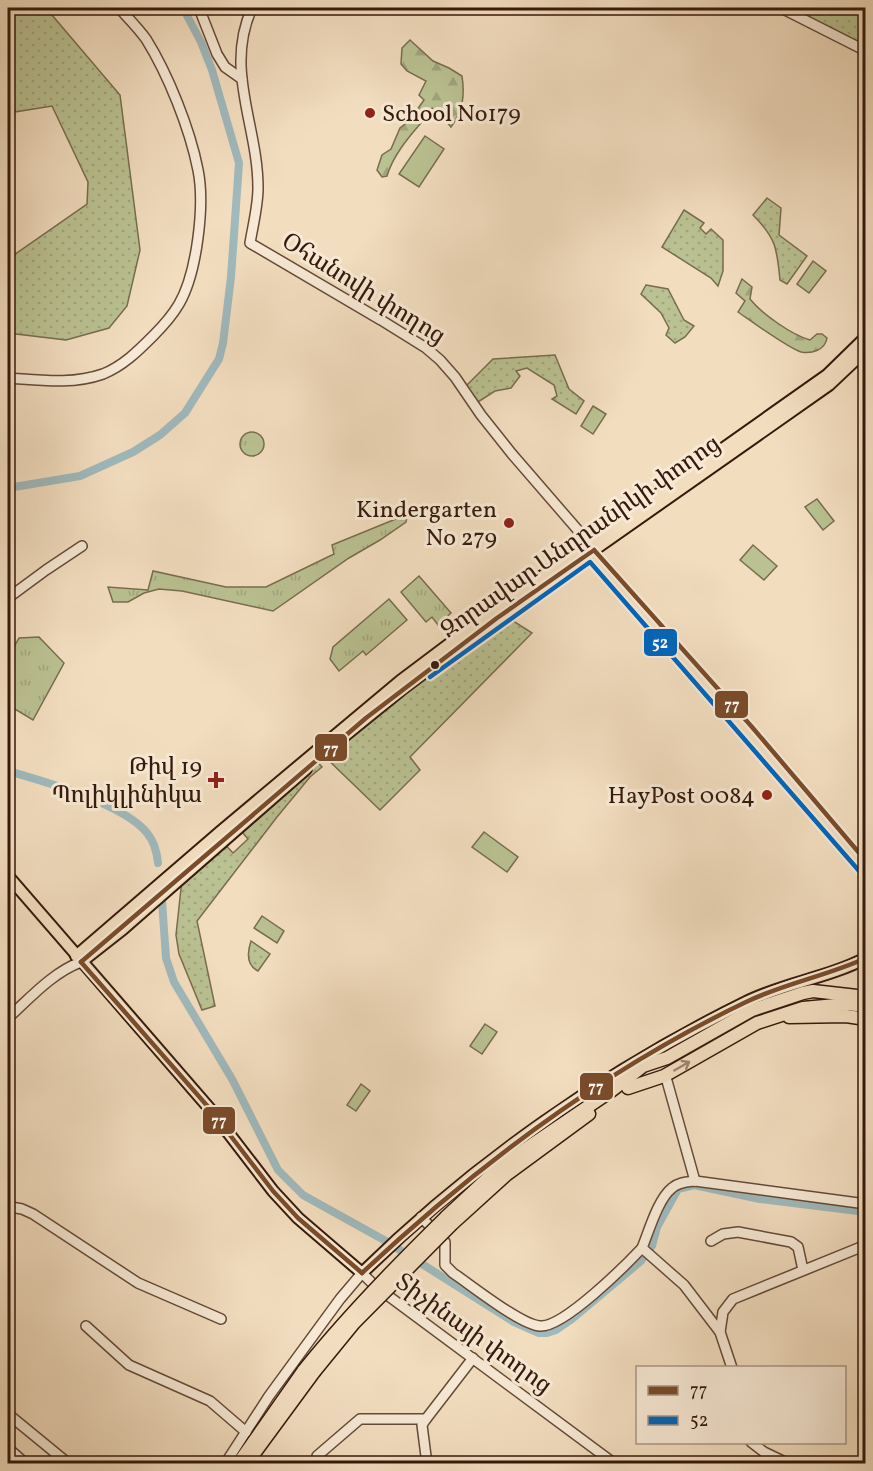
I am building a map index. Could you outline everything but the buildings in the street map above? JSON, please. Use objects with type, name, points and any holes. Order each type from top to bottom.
[{"type":"highway","points":[[628,1088],[643,1066],[667,1058],[752,1010],[821,987],[866,989]]},
{"type":"highway","points":[[813,991],[866,997]]},
{"type":"highway","points":[[247,1464],[344,1321],[369,1293],[449,1221],[580,1120],[628,1088],[664,1076],[757,1023],[803,1008],[847,1004],[866,1006]]},
{"type":"highway","points":[[769,1019],[813,1016],[866,1019]]},
{"type":"highway","points":[[449,1221],[502,1165],[565,1120],[611,1091],[656,1054]]},
{"type":"highway","points":[[238,1464],[309,1371]]},
{"type":"main road","name":"Զորավար Անդրանիկի փողոց","points":[[590,548],[827,375],[866,337]]},
{"type":"main road","name":"Զորավար Անդրանիկի փողոց","points":[[76,961],[123,929],[315,756],[384,704],[444,654],[590,548],[829,385],[866,350]]},
{"type":"main road","name":"Օհանովի փողոց","points":[[590,548],[748,722],[866,862]]},
{"type":"main road","name":"Օհանովի փողոց","points":[[590,548],[866,867]]},
{"type":"main road","name":"Տիչինայի փողոց","points":[[8,876],[76,961],[220,1121],[273,1191],[298,1218],[362,1273]]},
{"type":"main road","points":[[362,1273],[422,1217],[496,1157],[581,1096],[749,1001],[866,958]]},
{"type":"street","points":[[8,378],[58,381],[82,379],[103,374],[121,365],[170,318],[188,284],[201,199],[192,146],[168,81],[144,36],[119,8]]},
{"type":"street","points":[[199,8],[217,54],[225,67],[242,79]]},
{"type":"street","name":"Օհանովի փողոց","points":[[252,8],[240,49],[242,79],[258,189],[250,243],[399,332],[440,360],[455,377],[481,415],[590,548]]},
{"type":"street","points":[[781,8],[866,51]]},
{"type":"street","points":[[8,598],[82,546]]},
{"type":"street","points":[[8,1018],[76,961]]},
{"type":"street","points":[[667,1081],[695,1181]]},
{"type":"street","points":[[422,1217],[445,1242],[445,1265],[453,1273],[518,1317],[539,1326],[547,1326],[563,1318],[646,1252],[662,1200],[672,1188],[682,1182],[695,1181],[866,1204]]},
{"type":"street","points":[[9,1207],[33,1214],[138,1283],[222,1318]]},
{"type":"street","points":[[711,1241],[723,1234],[738,1232],[791,1242],[798,1247],[803,1270]]},
{"type":"street","points":[[720,1332],[723,1312],[733,1299],[866,1245]]},
{"type":"street","points":[[646,1252],[684,1286],[720,1332],[731,1366]]},
{"type":"street","points":[[225,1464],[269,1396],[340,1299],[362,1273]]},
{"type":"street","name":"Տիչինայի փողոց","points":[[362,1273],[375,1286],[615,1464]]},
{"type":"street","points":[[86,1326],[129,1365],[210,1401],[246,1432]]},
{"type":"street","points":[[427,1464],[422,1425],[473,1358]]},
{"type":"street","points":[[8,1414],[69,1464]]},
{"type":"street","points":[[316,1456],[360,1419],[426,1419]]},
{"type":"street","points":[[752,1444],[789,1464]]},
{"type":"street","points":[[8,1448],[26,1464]]},
{"type":"green space","points":[[8,8],[46,8],[120,95],[140,250],[127,306],[109,328],[66,340],[8,333],[8,254],[11,257],[87,204],[88,182],[52,106],[8,113]]},
{"type":"green space","points":[[792,8],[865,8],[865,46]]},
{"type":"green space","points":[[410,40],[433,61],[462,76],[462,103],[451,127],[432,108],[401,148],[387,176],[382,177],[377,170],[382,155],[391,149],[400,128],[409,121],[424,100],[419,95],[426,81],[407,71],[401,64],[402,48]]},
{"type":"green space","points":[[425,136],[444,149],[419,187],[399,174]]},
{"type":"green space","points":[[767,198],[781,208],[779,235],[807,256],[787,284],[780,280],[778,260],[771,237],[753,215]]},
{"type":"green space","points":[[684,210],[704,223],[700,228],[706,234],[711,229],[723,240],[723,271],[718,286],[711,278],[662,247]]},
{"type":"green space","points":[[813,261],[826,271],[809,293],[797,284]]},
{"type":"green space","points":[[742,279],[752,287],[750,299],[755,305],[795,334],[810,340],[817,334],[822,334],[827,338],[824,346],[814,352],[795,350],[738,312],[745,301],[736,293]]},
{"type":"green space","points":[[646,285],[668,289],[684,320],[694,326],[685,337],[675,343],[666,335],[669,328],[661,313],[641,294]]},
{"type":"green space","points":[[555,355],[569,389],[584,401],[576,414],[552,399],[557,396],[554,385],[527,368],[516,371],[520,376],[511,388],[495,391],[478,402],[466,386],[493,359]]},
{"type":"green space","points":[[593,406],[606,414],[593,434],[581,426]]},
{"type":"green space","points":[[252,432],[261,435],[264,444],[261,453],[252,456],[243,453],[240,444],[243,435]]},
{"type":"green space","points":[[817,499],[834,521],[823,530],[805,507]]},
{"type":"green space","points":[[407,516],[406,522],[273,611],[182,591],[159,589],[144,593],[128,602],[113,602],[108,587],[148,590],[153,571],[226,587],[266,587],[334,554],[332,545]]},
{"type":"green space","points":[[753,545],[777,566],[764,580],[740,560]]},
{"type":"green space","points":[[419,576],[451,613],[438,625],[432,617],[426,622],[401,592]]},
{"type":"green space","points":[[389,599],[407,620],[366,655],[363,651],[339,671],[330,659],[333,647]]},
{"type":"green space","points":[[507,617],[532,633],[410,757],[420,770],[380,810],[322,754]]},
{"type":"green space","points":[[39,637],[64,663],[33,720],[13,708],[8,701],[8,658],[19,638]]},
{"type":"green space","points":[[315,759],[322,767],[310,777],[277,817],[197,921],[215,1006],[202,1010],[179,954],[176,935],[182,879],[221,840],[233,853],[248,839],[237,826]]},
{"type":"green space","points":[[484,832],[518,857],[507,872],[472,847]]},
{"type":"green space","points":[[262,916],[284,931],[277,943],[254,928]]},
{"type":"green space","points":[[251,941],[270,954],[258,971],[251,965],[248,958]]},
{"type":"green space","points":[[485,1024],[497,1032],[482,1054],[470,1046]]},
{"type":"green space","points":[[361,1084],[370,1091],[356,1111],[347,1105]]},
{"type":"waterway","points":[[8,488],[80,476],[133,452],[160,435],[185,413],[219,359],[231,277],[239,163],[212,70],[201,42],[183,8]]},
{"type":"waterway","points":[[8,771],[82,795],[121,812],[147,833],[155,847],[158,863]]},
{"type":"waterway","points":[[162,901],[166,958],[174,982],[232,1079],[278,1170],[303,1195],[384,1240],[514,1322],[539,1333],[547,1333],[572,1319],[641,1261],[652,1246],[657,1227],[678,1189],[694,1185],[760,1199],[866,1212]]},
{"type":"transit line","name":"77","points":[[594,550],[752,727],[866,861]]},
{"type":"transit line","name":"77","points":[[81,962],[366,718],[497,618],[594,550]]},
{"type":"transit line","name":"52","points":[[430,677],[590,562],[860,872]]},
{"type":"transit line","name":"77","points":[[362,1273],[406,1233],[497,1158],[592,1089],[693,1029],[746,1002],[866,958]]},
{"type":"transit line","name":"77","points":[[81,962],[210,1109],[273,1191],[298,1218],[362,1273]]},
{"type":"place","name":"School No179","points":[[370,113]]},
{"type":"place","name":"Kindergarten No 279","points":[[509,523]]},
{"type":"place","name":"Թիվ 19 Պոլիկլինիկա","points":[[216,780]]},
{"type":"place","name":"HayPost 0084","points":[[767,795]]}]
